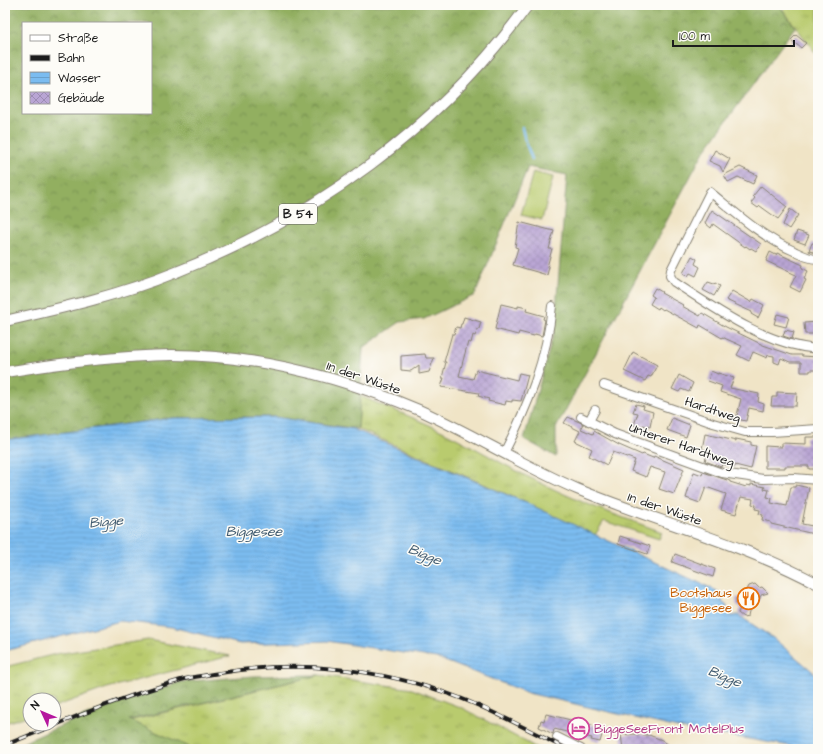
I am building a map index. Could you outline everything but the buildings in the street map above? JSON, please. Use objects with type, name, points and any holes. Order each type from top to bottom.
[{"type":"main road","name":"B 54","points":[[5,322],[97,299],[174,273],[234,247],[294,216],[342,186],[436,111],[498,43],[528,5]]},
{"type":"main road","name":"In der Wüste","points":[[5,372],[89,360],[174,355],[221,358],[277,366],[349,383],[428,415],[574,488],[774,562],[818,584]]},
{"type":"street","points":[[818,259],[811,259],[784,247],[760,233],[710,192],[671,270],[670,276],[674,282],[716,310],[777,340],[800,347],[818,349]]},
{"type":"street","points":[[504,453],[526,410],[538,376],[546,350],[552,306]]},
{"type":"street","name":"Hardtweg","points":[[604,385],[713,423],[745,432],[818,429]]},
{"type":"street","points":[[589,421],[595,410]]},
{"type":"street","name":"Unterer Hardtweg","points":[[581,417],[615,434],[722,473],[762,479],[794,478],[818,480]]},
{"type":"street","points":[[557,737],[581,749]]},
{"type":"green space","points":[[5,5],[779,5],[795,27],[703,153],[556,428],[556,457],[524,439],[554,333],[567,175],[528,167],[475,295],[424,319],[400,322],[363,348],[358,429],[275,417],[173,418],[5,440]]},
{"type":"green space","points":[[788,5],[818,5],[818,56],[783,10]]},
{"type":"green space","points":[[533,172],[553,177],[542,220],[521,215]]},
{"type":"green space","points":[[360,396],[446,433],[563,494],[662,532],[659,539],[604,521],[595,535],[531,505],[358,429]]},
{"type":"green space","points":[[148,640],[230,656],[107,688],[62,704],[62,692],[22,692],[22,718],[5,723],[5,667],[56,654]]},
{"type":"green space","points":[[319,675],[412,689],[462,708],[539,749],[194,749],[129,721]]},
{"type":"green space","points":[[319,675],[129,720],[194,749],[9,749],[47,732],[62,732],[62,725],[81,717],[180,682],[254,676]]},
{"type":"water","name":"Biggesee","points":[[275,417],[353,429],[531,505],[717,591],[724,596],[722,602],[727,606],[726,612],[731,616],[738,615],[773,638],[818,676],[818,749],[808,749],[725,735],[704,734],[528,693],[437,658],[327,641],[240,644],[172,627],[120,621],[5,651],[5,440],[173,418]]},
{"type":"waterway","points":[[522,128],[525,140]]},
{"type":"waterway","points":[[526,143],[532,159]]},
{"type":"railway","points":[[5,745],[114,702],[185,679],[244,669],[307,667],[369,673],[400,679],[430,688],[487,709],[566,749]]},
{"type":"place","name":"Bootshaus Biggesee","points":[[748,599]]},
{"type":"place","name":"BiggeSeeFront MotelPlus","points":[[578,728]]},
{"type":"water label","name":"Bigge","points":[[106,521]]},
{"type":"water label","name":"Bigge","points":[[425,554]]},
{"type":"water label","name":"Bigge","points":[[725,676]]}]
